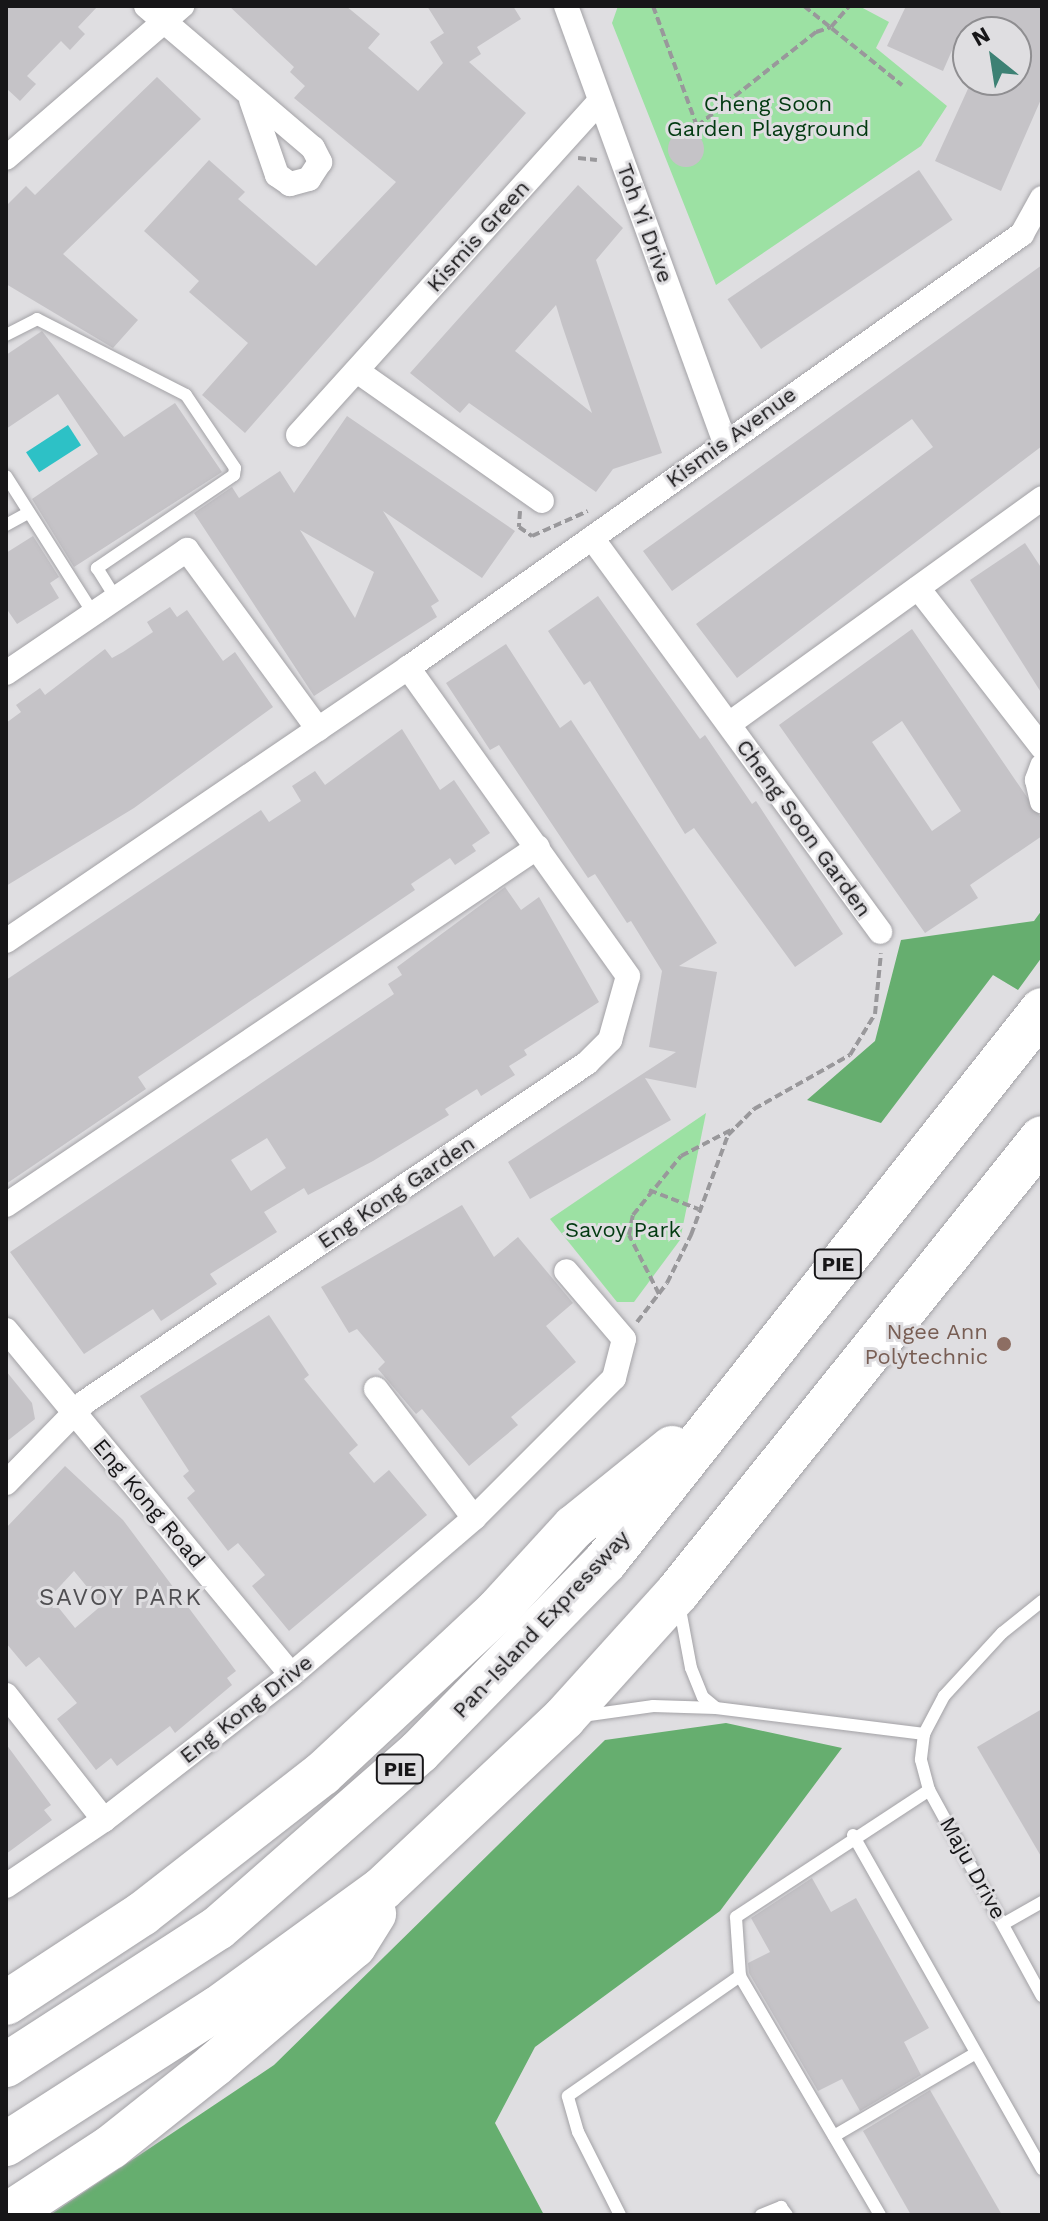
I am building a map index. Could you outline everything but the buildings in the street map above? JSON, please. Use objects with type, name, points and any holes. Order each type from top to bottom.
[{"type":"highway","name":"Pan-Island Expressway","points":[[6,2065],[218,1928],[419,1752],[605,1562],[1042,1010]]},
{"type":"highway","points":[[6,2144],[218,2008],[382,1889],[564,1718],[677,1593],[1042,1138]]},
{"type":"highway","points":[[6,2003],[142,1914],[322,1774],[497,1611],[574,1527],[730,1402]]},
{"type":"highway","points":[[7,2215],[111,2147],[335,1962],[369,1930],[382,1889]]},
{"type":"street","points":[[146,6],[173,14],[251,100]]},
{"type":"street","name":"Toh Yi Drive","points":[[566,6],[724,440]]},
{"type":"street","points":[[6,158],[173,14]]},
{"type":"street","name":"Kismis Green","points":[[298,435],[600,101]]},
{"type":"street","name":"Kismis Avenue","points":[[408,668],[724,440],[1022,234],[1042,198]]},
{"type":"street","points":[[357,371],[542,501]]},
{"type":"street","name":"Cheng Soon Garden","points":[[729,724],[1042,498]]},
{"type":"street","name":"Cheng Soon Garden","points":[[592,538],[880,932]]},
{"type":"street","points":[[6,673],[115,597],[190,551],[318,729]]},
{"type":"street","points":[[918,588],[1042,747]]},
{"type":"street","points":[[6,941],[408,668]]},
{"type":"street","name":"Eng Kong Garden","points":[[6,1483],[74,1413],[587,1063],[610,1040],[628,976],[408,668]]},
{"type":"street","points":[[1042,766],[1037,780],[1042,801]]},
{"type":"street","points":[[6,1205],[538,847]]},
{"type":"street","points":[[566,1271],[624,1339]]},
{"type":"street","name":"Eng Kong Road","points":[[6,1330],[291,1675]]},
{"type":"street","name":"Eng Kong Drive","points":[[6,1886],[104,1820],[291,1675],[474,1518],[614,1378],[624,1339]]},
{"type":"street","points":[[376,1389],[474,1518]]},
{"type":"street","points":[[6,1695],[104,1820]]},
{"type":"lane","points":[[6,335],[37,319],[186,395],[235,468],[234,475],[97,568],[115,597]]},
{"type":"lane","points":[[6,476],[93,613]]},
{"type":"lane","points":[[6,525],[29,512]]},
{"type":"lane","points":[[677,1593],[691,1668],[703,1697],[716,1708]]},
{"type":"lane","name":"Maju Drive","points":[[1042,1601],[1002,1633],[944,1696],[924,1734],[921,1760],[929,1790],[1005,1923],[1042,1996]]},
{"type":"lane","points":[[564,1718],[653,1706],[716,1708],[924,1734]]},
{"type":"lane","points":[[880,2215],[740,1976],[737,1912],[853,1835],[929,1790]]},
{"type":"lane","points":[[853,1835],[1042,2169]]},
{"type":"lane","points":[[1005,1923],[1042,1902]]},
{"type":"lane","points":[[620,2215],[578,2132],[568,2096],[740,1976]]},
{"type":"lane","points":[[834,2136],[976,2053]]},
{"type":"lane","points":[[761,2215],[781,2207],[787,2215]]},
{"type":"path","points":[[653,6],[697,126],[816,32],[831,27],[849,6]]},
{"type":"path","points":[[804,6],[902,85]]},
{"type":"path","points":[[816,32],[820,18]]},
{"type":"path","points":[[571,159],[602,161]]},
{"type":"path","points":[[659,1294],[629,1235],[649,1190],[681,1156],[735,1128],[754,1109],[850,1055],[875,1014],[880,932]]},
{"type":"path","points":[[624,1339],[659,1294],[735,1128]]},
{"type":"path","points":[[649,1190],[698,1209]]},
{"type":"green space","name":"Cheng Soon Garden Playground","points":[[618,6],[859,6],[889,22],[876,48],[947,106],[921,146],[716,285],[612,23]]},
{"type":"green space","points":[[1042,910],[1042,957],[1018,990],[993,975],[881,1123],[807,1100],[875,1041],[901,940],[1034,921]]},
{"type":"green space","name":"Savoy Park","points":[[706,1113],[680,1240],[634,1302],[617,1302],[550,1219]]},
{"type":"green space","points":[[726,1723],[842,1748],[720,1911],[535,2047],[495,2123],[544,2215],[50,2215],[274,2065],[605,1740]]},
{"type":"water","points":[[68,425],[81,445],[39,472],[26,452]]},
{"type":"place","name":"Ngee Ann Polytechnic","points":[[1004,1344]]},
{"type":"district","name":"SAVOY PARK","points":[[121,1598]]}]
